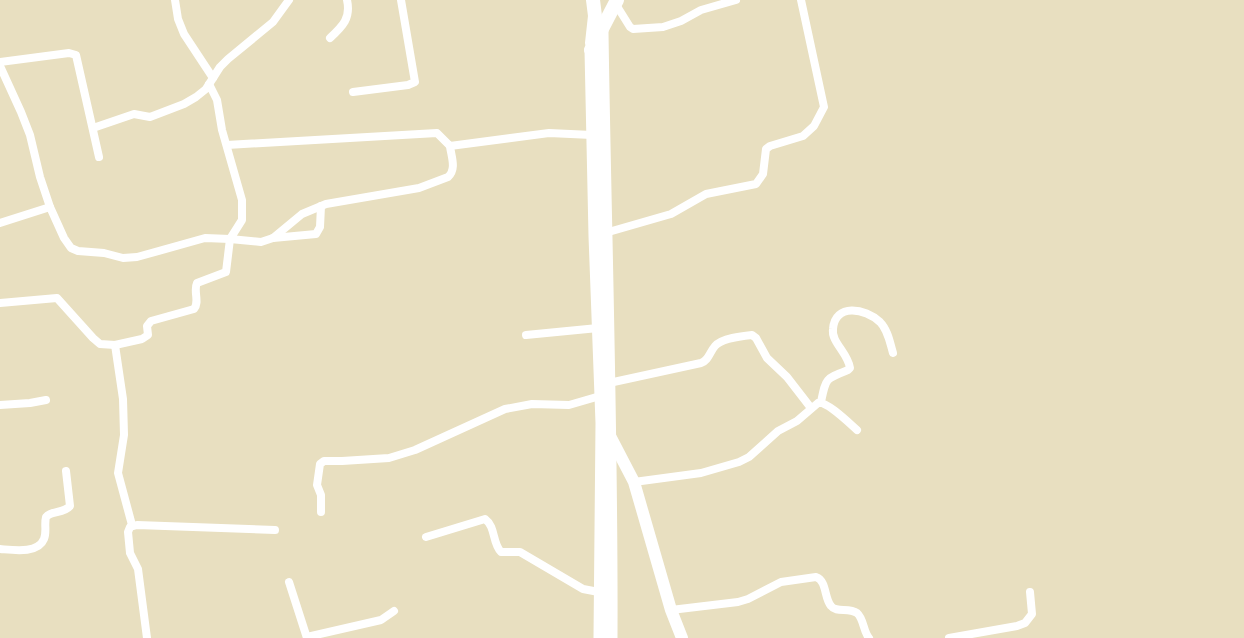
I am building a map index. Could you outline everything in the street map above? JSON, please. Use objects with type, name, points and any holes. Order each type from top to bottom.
[{"type":"highway","points":[[591,50],[595,16],[593,0]]},
{"type":"highway","points":[[591,50],[602,32],[616,1]]},
{"type":"main road","points":[[595,16],[602,32],[605,233],[611,435],[606,593],[600,638]]},
{"type":"main road","points":[[591,50],[592,135],[606,593],[611,638]]},
{"type":"main road","points":[[602,423],[611,435],[634,482],[671,610],[682,638]]},
{"type":"street","points":[[0,303],[57,298],[96,342],[107,346],[115,345],[145,338],[149,332],[147,326],[151,321],[194,309],[196,304],[195,288],[197,283],[226,272],[230,239],[240,225],[243,211],[242,200],[222,130],[217,100],[211,81],[184,34],[178,19],[175,0]]},
{"type":"street","points":[[93,128],[134,114],[150,117],[184,104],[201,93],[228,58],[273,22],[289,0]]},
{"type":"street","points":[[330,38],[345,22],[348,16],[347,0]]},
{"type":"street","points":[[353,92],[408,85],[415,82],[401,0]]},
{"type":"street","points":[[616,1],[630,26],[633,29],[638,29],[663,27],[681,22],[701,10],[736,0]]},
{"type":"street","points":[[605,233],[671,214],[706,194],[756,184],[763,174],[766,149],[770,146],[803,136],[814,126],[824,107],[801,0]]},
{"type":"street","points":[[0,62],[69,53],[76,55],[99,157]]},
{"type":"street","points":[[0,66],[28,129],[40,178],[50,207],[64,238],[71,248],[78,251],[104,253],[123,258],[137,257],[205,238],[256,242],[273,238],[316,234],[320,227],[321,206]]},
{"type":"street","points":[[227,146],[437,132],[450,146],[453,167],[451,174],[448,177],[419,188],[321,206],[302,214],[273,238]]},
{"type":"street","points":[[450,146],[549,132],[592,135]]},
{"type":"street","points":[[0,223],[50,207]]},
{"type":"street","points":[[822,402],[825,382],[850,368],[840,345],[833,338],[833,328],[838,315],[844,311],[853,309],[875,318],[886,330],[892,353]]},
{"type":"street","points":[[526,335],[598,328]]},
{"type":"street","points":[[609,383],[700,364],[709,358],[714,348],[719,343],[752,335],[756,338],[767,358],[787,378],[811,408]]},
{"type":"street","points":[[115,345],[123,399],[124,435],[118,472],[132,525]]},
{"type":"street","points":[[321,512],[321,494],[317,485],[320,464],[324,461],[389,458],[415,450],[505,409],[532,404],[569,405],[600,396]]},
{"type":"street","points":[[0,405],[30,403],[46,400]]},
{"type":"street","points":[[634,482],[701,473],[749,458],[778,431],[797,421],[811,408],[822,402]]},
{"type":"street","points":[[822,402],[857,430]]},
{"type":"street","points":[[0,549],[29,549],[41,543],[45,532],[46,517],[49,514],[64,511],[70,506],[66,471]]},
{"type":"street","points":[[426,537],[485,520],[490,523],[497,547],[500,552],[520,552],[576,586],[606,593]]},
{"type":"street","points":[[146,638],[138,569],[130,553],[128,529],[132,525],[275,530]]},
{"type":"street","points":[[671,610],[738,602],[748,599],[781,582],[816,577],[820,579],[830,606],[835,609],[851,610],[857,614],[869,638]]},
{"type":"street","points":[[289,582],[307,638],[381,620],[394,611]]},
{"type":"street","points":[[949,638],[1017,626],[1026,623],[1032,614],[1030,592]]}]
